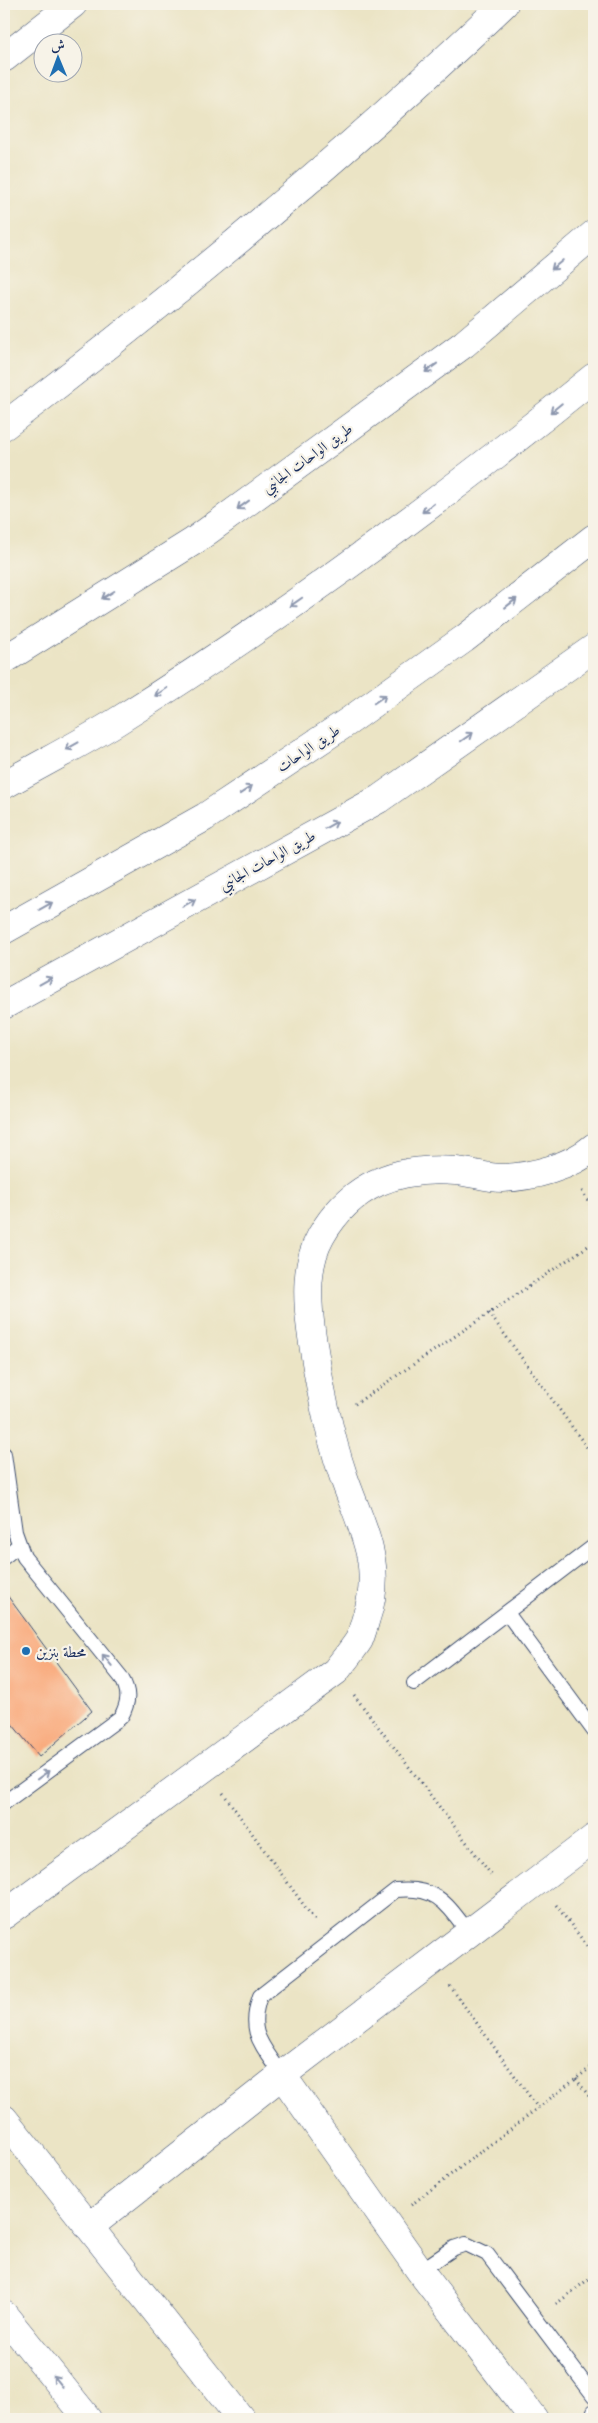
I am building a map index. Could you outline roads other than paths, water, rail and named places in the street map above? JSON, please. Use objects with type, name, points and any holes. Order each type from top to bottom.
[{"type":"main road","points":[[4,58],[73,4]]},
{"type":"main road","points":[[4,426],[101,352],[309,182],[429,75],[504,4]]},
{"type":"main road","name":"طريق الواحات الجانبي","points":[[4,660],[202,535],[464,344],[594,234]]},
{"type":"main road","points":[[4,784],[115,722],[270,620],[384,541],[494,458],[594,378]]},
{"type":"main road","name":"طريق الواحات","points":[[4,930],[205,818],[349,721],[464,639],[594,538]]},
{"type":"main road","name":"طريق الواحات الجانبي","points":[[4,1005],[379,799],[594,648]]},
{"type":"main road","points":[[4,1915],[204,1766],[336,1671],[359,1639],[372,1602],[373,1563],[328,1423],[313,1343],[308,1276],[320,1237],[344,1204],[377,1181],[416,1170],[457,1170],[501,1178],[546,1172],[587,1154],[594,1147]]},
{"type":"main road","points":[[89,2227],[282,2075],[594,1838]]},
{"type":"main road","points":[[282,2075],[420,2271],[534,2419]]},
{"type":"main road","points":[[4,2119],[241,2419]]},
{"type":"main road","points":[[4,2315],[88,2419]]},
{"type":"lane","points":[[4,1454],[19,1545],[24,1557],[121,1677],[127,1686],[129,1697],[121,1717],[4,1804]]},
{"type":"lane","points":[[4,1557],[19,1545]]},
{"type":"lane","points":[[414,1683],[594,1546]]},
{"type":"lane","points":[[507,1613],[594,1731]]},
{"type":"lane","points":[[282,2075],[259,2040],[254,2026],[255,2012],[260,1996],[396,1890],[414,1888],[443,1899],[469,1933]]},
{"type":"lane","points":[[420,2271],[454,2248],[466,2244],[478,2248],[487,2254],[594,2396]]},
{"type":"lane","points":[[592,2419],[594,2411]]},
{"type":"place","name":"محطة بنزين","points":[[26,1651]]}]
